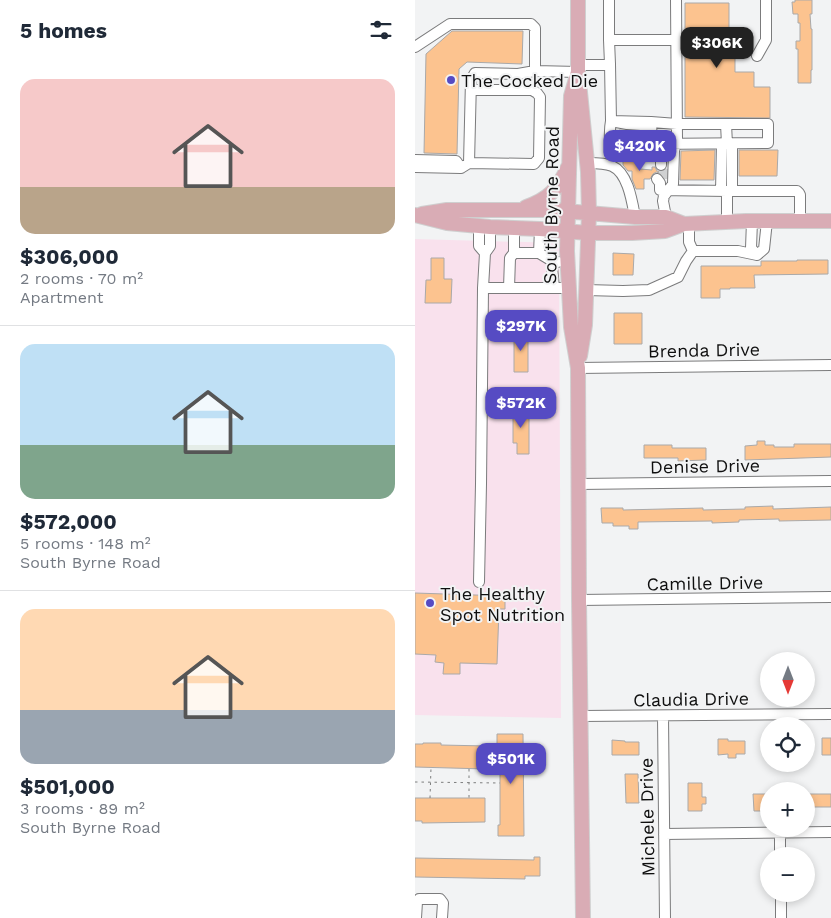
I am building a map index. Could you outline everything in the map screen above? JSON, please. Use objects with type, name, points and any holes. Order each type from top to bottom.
[{"type":"main road","name":"South Byrne Road","points":[[578,0],[578,68],[587,163],[589,213],[585,325],[578,368]]},
{"type":"main road","name":"South Byrne Road","points":[[578,68],[571,96],[569,211],[567,232],[560,262],[569,288],[571,327],[578,368],[583,918]]},
{"type":"main road","points":[[518,210],[538,202],[552,193],[561,182],[570,163]]},
{"type":"main road","points":[[687,224],[666,217],[635,217],[553,210],[447,210],[415,215],[447,224],[588,233],[665,231],[687,224],[727,222],[831,221]]},
{"type":"street","points":[[609,0],[611,121],[651,122],[677,124],[768,124],[768,143],[652,144],[651,122]]},
{"type":"street","points":[[662,184],[673,184],[674,151],[677,141],[676,0]]},
{"type":"street","points":[[757,56],[766,40],[767,0]]},
{"type":"street","points":[[415,47],[450,24],[531,24],[535,28],[535,71]]},
{"type":"street","points":[[609,40],[677,40]]},
{"type":"street","points":[[465,166],[471,80],[475,73],[518,74],[610,64]]},
{"type":"street","points":[[518,74],[518,90]]},
{"type":"street","points":[[415,167],[535,164],[539,158],[540,97],[537,93],[532,90],[471,90]]},
{"type":"street","points":[[726,124],[727,222]]},
{"type":"street","points":[[661,144],[661,166]]},
{"type":"street","points":[[415,160],[456,161],[465,166]]},
{"type":"street","points":[[587,163],[612,166],[619,171],[625,178],[635,217]]},
{"type":"street","points":[[662,184],[727,191],[797,192],[800,195],[800,221]]},
{"type":"street","points":[[662,184],[666,217]]},
{"type":"street","points":[[752,221],[751,248],[757,255]]},
{"type":"street","points":[[757,255],[764,249],[767,221]]},
{"type":"street","points":[[687,224],[689,242],[693,250]]},
{"type":"street","points":[[479,582],[485,253],[479,246],[485,227]]},
{"type":"street","points":[[509,288],[510,258],[514,253],[514,228]]},
{"type":"street","points":[[539,253],[540,229]]},
{"type":"street","points":[[693,250],[738,251],[757,255]]},
{"type":"street","points":[[586,290],[649,290],[678,277],[693,250]]},
{"type":"street","points":[[514,253],[539,253],[560,262]]},
{"type":"street","points":[[554,288],[552,267],[560,262]]},
{"type":"street","points":[[483,288],[569,288]]},
{"type":"street","name":"Brenda Drive","points":[[578,368],[831,365]]},
{"type":"street","name":"Denise Drive","points":[[579,484],[831,481]]},
{"type":"street","name":"Camille Drive","points":[[579,600],[831,597]]},
{"type":"street","name":"Claudia Drive","points":[[581,716],[831,714]]},
{"type":"street","name":"Michele Drive","points":[[663,716],[665,918]]},
{"type":"street","points":[[664,834],[760,832]]},
{"type":"street","points":[[815,832],[831,832]]},
{"type":"street","points":[[416,918],[417,902],[419,899],[440,900],[443,903],[442,918]]},
{"type":"street","points":[[781,902],[781,918]]},
{"type":"path","points":[[431,768],[431,798]]},
{"type":"path","points":[[469,769],[469,798]]},
{"type":"path","points":[[415,782],[500,783]]},
{"type":"shaded area","points":[[415,239],[559,243],[561,718],[415,715]]},
{"type":"building","points":[[795,0],[812,0],[812,14],[810,14],[812,29],[811,83],[798,83],[798,49],[796,49],[796,41],[800,41],[800,23],[798,23],[798,14],[793,14],[792,2],[795,2]]},
{"type":"building","points":[[685,3],[729,3],[729,35],[735,35],[735,72],[754,72],[754,87],[770,87],[770,118],[685,117]]},
{"type":"building","points":[[452,31],[523,31],[522,64],[467,62],[459,69],[457,154],[424,153],[426,54]]},
{"type":"building","points":[[619,130],[641,132],[641,141],[619,141]]},
{"type":"building","points":[[715,150],[714,180],[680,180],[681,151]]},
{"type":"building","points":[[739,150],[778,150],[777,176],[739,176]]},
{"type":"building","points":[[623,159],[640,159],[640,169],[652,170],[652,167],[655,167],[657,171],[661,172],[667,169],[666,179],[656,172],[650,179],[644,179],[644,189],[636,189],[632,179],[632,171],[628,171],[623,165]]},
{"type":"building","points":[[613,253],[634,254],[633,275],[613,275]]},
{"type":"building","points":[[431,258],[444,258],[444,279],[452,279],[451,303],[425,303],[426,280],[431,280]]},
{"type":"building","points":[[828,260],[828,274],[754,275],[755,288],[720,289],[720,298],[701,298],[701,266],[761,266],[761,261]]},
{"type":"building","points":[[614,313],[642,313],[642,344],[614,344]]},
{"type":"building","points":[[521,329],[528,329],[528,372],[514,372],[514,334],[521,334]]},
{"type":"building","points":[[513,407],[529,407],[529,454],[517,454],[517,443],[513,443]]},
{"type":"building","points":[[757,441],[765,441],[765,445],[774,445],[774,447],[794,447],[794,444],[831,444],[831,457],[745,460],[745,446],[757,445]]},
{"type":"building","points":[[644,445],[672,445],[672,448],[706,448],[706,460],[678,461],[678,458],[644,458]]},
{"type":"building","points":[[773,506],[773,509],[831,507],[831,520],[739,520],[739,522],[712,523],[712,521],[638,522],[638,529],[629,529],[629,526],[613,526],[613,523],[602,523],[601,508],[623,508],[623,510],[703,508],[703,510]]},
{"type":"building","points":[[415,593],[505,596],[505,609],[499,609],[497,664],[460,663],[460,674],[443,674],[444,663],[435,662],[436,655],[415,654]]},
{"type":"building","points":[[497,734],[523,734],[524,836],[498,836],[498,825],[500,825],[500,745],[497,745]]},
{"type":"building","points":[[822,738],[831,738],[831,755],[822,755]]},
{"type":"building","points":[[718,739],[745,741],[745,754],[736,754],[736,758],[728,758],[728,754],[718,755]]},
{"type":"building","points":[[612,740],[639,742],[639,755],[612,755]]},
{"type":"building","points":[[415,744],[487,746],[486,769],[415,767]]},
{"type":"building","points":[[625,774],[638,774],[639,803],[626,803]]},
{"type":"building","points":[[688,783],[702,783],[702,797],[706,797],[706,804],[702,804],[702,811],[688,811]]},
{"type":"building","points":[[753,794],[760,794],[760,811],[754,811]]},
{"type":"building","points":[[815,794],[831,794],[831,807],[815,807]]},
{"type":"building","points":[[415,798],[485,798],[485,822],[422,823],[422,821],[415,821]]},
{"type":"building","points":[[534,857],[540,857],[540,876],[525,876],[525,879],[415,877],[415,858],[534,860]]},
{"type":"tunnel","points":[[664,167],[664,179]]},
{"type":"place","name":"The Cocked Die","points":[[451,80]]},
{"type":"place","name":"The Healthy Spot Nutrition","points":[[430,603]]}]
